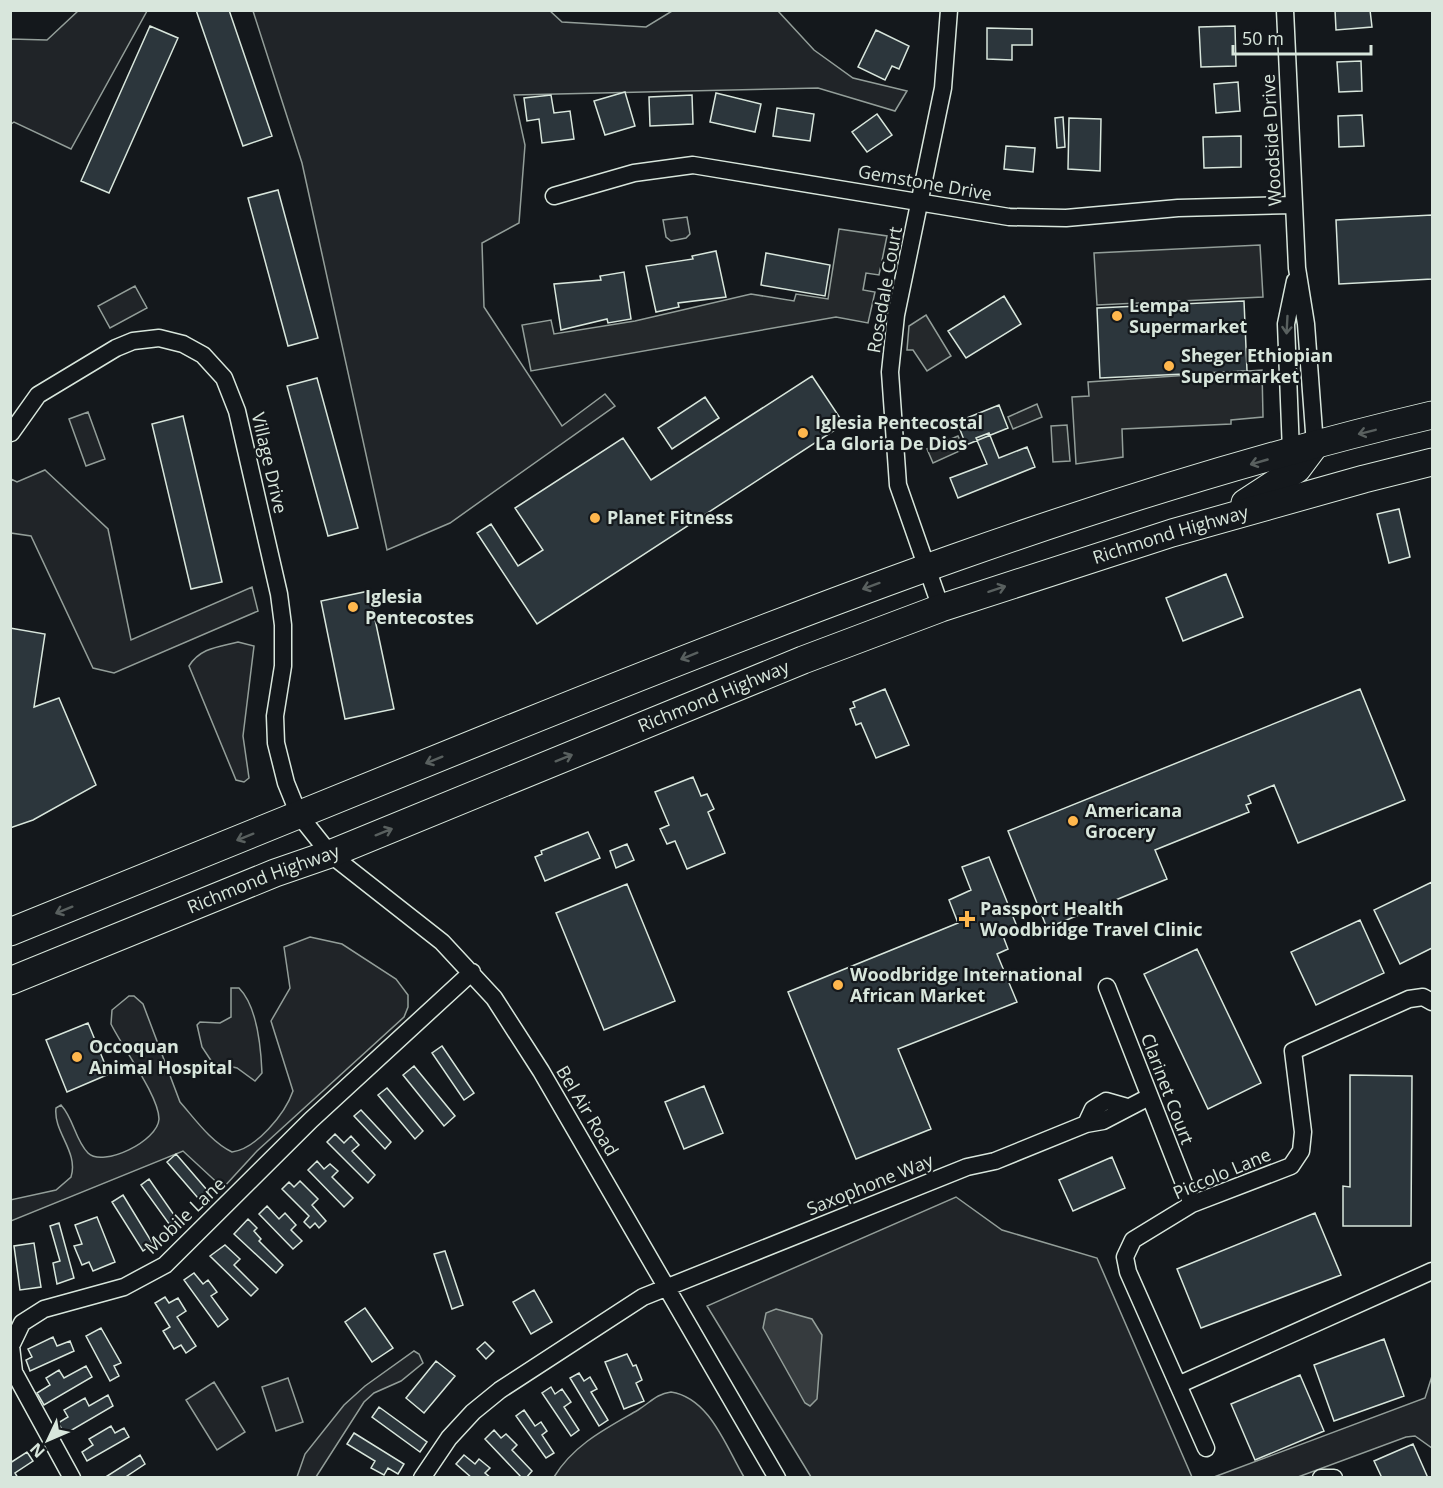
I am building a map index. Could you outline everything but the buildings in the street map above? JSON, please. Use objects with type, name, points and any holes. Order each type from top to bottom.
[{"type":"main road","points":[[10,932],[666,665],[926,566],[1099,509],[1303,449],[1432,416]]},
{"type":"main road","points":[[1218,519],[1291,474],[1303,464],[1303,449]]},
{"type":"main road","name":"Richmond Highway","points":[[10,981],[275,873],[330,854],[792,664],[941,608],[1218,519],[1432,462]]},
{"type":"street","name":"Rosedale Court","points":[[941,608],[898,484],[890,372],[896,315],[922,201],[943,88],[949,10]]},
{"type":"street","name":"Woodside Drive","points":[[1285,10],[1297,268],[1306,324],[1303,449]]},
{"type":"street","name":"Gemstone Drive","points":[[554,196],[634,174],[693,165],[922,201],[986,214],[1038,218],[1178,207],[1294,205]]},
{"type":"street","name":"Woodside Drive","points":[[1297,268],[1286,324],[1303,449]]},
{"type":"street","name":"Village Drive","points":[[11,433],[38,395],[116,348],[133,341],[159,338],[174,341],[197,351],[218,370],[228,384],[237,411],[279,594],[284,625],[283,666],[275,716],[276,743],[286,783],[299,815]]},
{"type":"street","name":"Bel Air Road","points":[[299,815],[330,854],[409,913],[472,972],[515,1029],[669,1289],[777,1478]]},
{"type":"street","name":"Mobile Lane","points":[[72,1478],[14,1372],[11,1346],[22,1323],[44,1309],[124,1287],[165,1265],[311,1120],[472,972]]},
{"type":"street","name":"Clarinet Court","points":[[1107,987],[1192,1204]]},
{"type":"street","name":"Piccolo Lane","points":[[1206,1448],[1128,1272],[1125,1257],[1133,1240],[1192,1204],[1291,1166],[1301,1151],[1303,1132],[1293,1051],[1409,999],[1423,997],[1432,1002]]},
{"type":"street","name":"Saxophone Way","points":[[669,1289],[967,1167],[995,1161],[1086,1124],[1102,1121],[1149,1097]]},
{"type":"street","points":[[1178,1385],[1432,1271]]},
{"type":"street","points":[[422,1478],[449,1438],[473,1412],[513,1380],[643,1298],[669,1289]]},
{"type":"street","points":[[1321,1478],[1334,1478]]},
{"type":"shaded area","points":[[549,10],[562,22],[646,27],[672,11],[778,11],[814,50],[853,78],[907,91],[895,111],[818,88],[514,95],[525,145],[519,223],[482,243],[484,307],[562,426],[605,394],[615,406],[450,523],[387,550],[302,163],[253,11]]},
{"type":"shaded area","points":[[78,11],[147,11],[71,149],[14,122],[11,124],[11,39],[47,40]]},
{"type":"shaded area","points":[[687,217],[690,234],[686,238],[671,241],[666,237],[663,220]]},
{"type":"shaded area","points":[[839,229],[887,236],[879,275],[866,273],[863,290],[875,292],[868,323],[836,317],[531,371],[522,325],[551,320],[554,334],[635,321],[751,294],[794,301],[796,294],[828,299]]},
{"type":"shaded area","points":[[1260,245],[1263,297],[1097,305],[1094,253]]},
{"type":"shaded area","points":[[135,286],[147,308],[110,328],[98,306]]},
{"type":"shaded area","points":[[926,315],[951,356],[927,371],[913,350],[907,350],[909,326]]},
{"type":"shaded area","points":[[1262,370],[1263,417],[1231,420],[1231,424],[1122,429],[1123,457],[1076,464],[1072,397],[1089,396],[1088,382]]},
{"type":"shaded area","points":[[1037,404],[1042,417],[1013,429],[1008,417]]},
{"type":"shaded area","points":[[88,412],[105,459],[86,466],[69,419]]},
{"type":"shaded area","points":[[1067,425],[1070,461],[1053,462],[1051,426]]},
{"type":"shaded area","points":[[958,436],[964,449],[933,463],[927,449]]},
{"type":"shaded area","points":[[45,470],[108,529],[131,640],[252,587],[258,611],[114,673],[93,668],[31,536],[11,533],[11,479],[17,482]]},
{"type":"shaded area","points":[[238,642],[254,646],[243,736],[249,778],[244,782],[236,780],[189,666],[198,655],[204,652]]},
{"type":"shaded area","points":[[310,937],[342,944],[396,979],[408,995],[408,1007],[404,1017],[257,1151],[223,1188],[183,1151],[11,1221],[10,1200],[56,1190],[71,1177],[72,1159],[58,1125],[56,1108],[61,1105],[84,1148],[95,1157],[117,1155],[129,1150],[150,1136],[156,1127],[159,1119],[153,1098],[111,1024],[112,1010],[129,996],[134,996],[143,1004],[180,1102],[204,1130],[232,1152],[251,1144],[260,1137],[277,1120],[293,1091],[271,1021],[290,988],[284,947]]},
{"type":"shaded area","points":[[231,988],[239,988],[254,1016],[262,1073],[255,1081],[237,1068],[212,1062],[202,1047],[197,1025],[200,1022],[220,1023],[231,1017]]},
{"type":"shaded area","points":[[956,1197],[1002,1230],[1097,1258],[1192,1477],[811,1477],[707,1306]]},
{"type":"shaded area","points":[[776,1309],[812,1319],[822,1335],[817,1399],[810,1406],[805,1403],[763,1328],[766,1313]]},
{"type":"shaded area","points":[[414,1351],[419,1354],[423,1363],[401,1381],[374,1393],[364,1402],[316,1477],[297,1477],[305,1454],[344,1405],[365,1386]]},
{"type":"shaded area","points":[[1432,1376],[1432,1448],[1415,1436],[1406,1437],[1298,1477],[1214,1477],[1425,1398]]},
{"type":"shaded area","points":[[288,1378],[303,1422],[276,1431],[262,1387]]},
{"type":"shaded area","points":[[214,1382],[245,1432],[217,1450],[186,1400]]},
{"type":"shaded area","points":[[671,1392],[685,1396],[706,1414],[744,1477],[554,1477],[571,1455],[592,1438],[657,1396]]},
{"type":"place","name":"Lempa Supermarket","points":[[1117,316]]},
{"type":"place","name":"Sheger Ethiopian Supermarket","points":[[1169,366]]},
{"type":"place","name":"Iglesia Pentecostal La Gloria De Dios","points":[[803,433]]},
{"type":"place","name":"Planet Fitness","points":[[595,518]]},
{"type":"place","name":"Iglesia Pentecostes","points":[[353,607]]},
{"type":"place","name":"Americana Grocery","points":[[1073,821]]},
{"type":"place","name":"Passport Health Woodbridge Travel Clinic","points":[[967,919]]},
{"type":"place","name":"Woodbridge International African Market","points":[[838,985]]},
{"type":"place","name":"Occoquan Animal Hospital","points":[[77,1057]]}]
